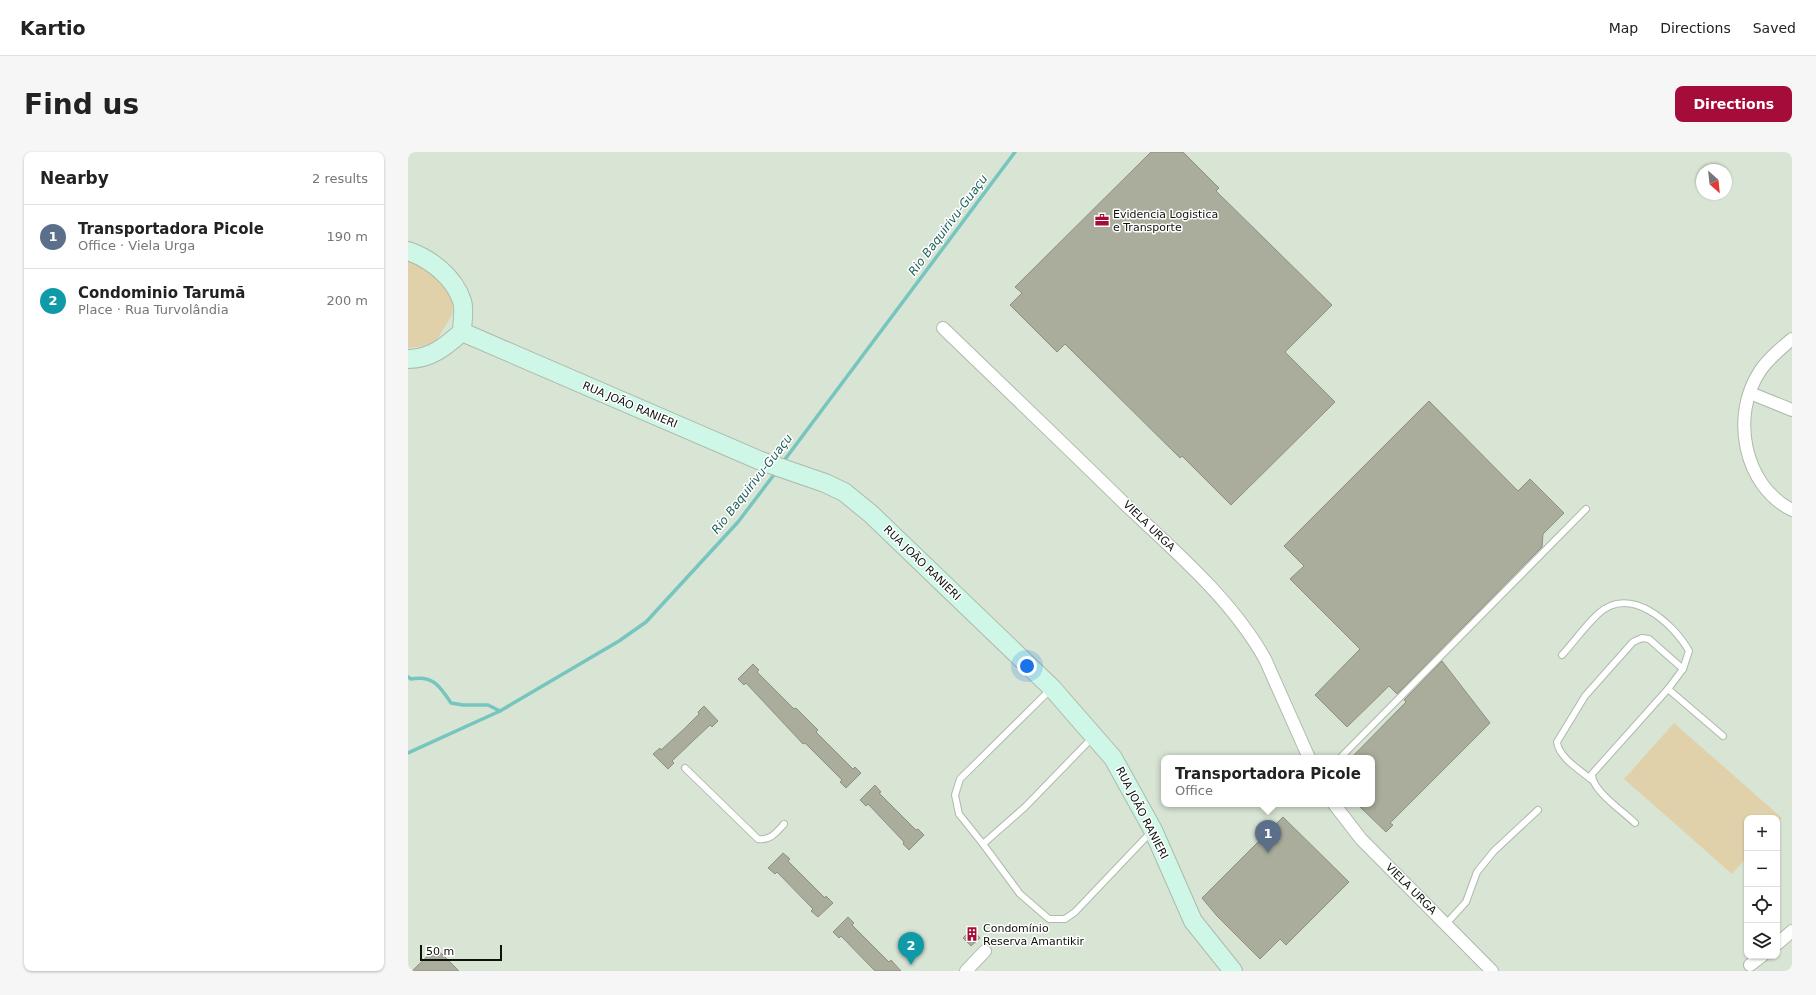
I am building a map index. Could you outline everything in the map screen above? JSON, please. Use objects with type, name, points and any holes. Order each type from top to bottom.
[{"type":"street","points":[[408,251],[425,258],[450,279],[462,302],[462,332],[434,354],[408,359]]},
{"type":"street","name":"VIELA URGA","points":[[944,328],[1183,560],[1235,615],[1265,659],[1308,755]]},
{"type":"street","name":"RUA JOÃO RANIERI","points":[[462,332],[782,470],[819,481],[837,489],[871,514],[1052,688],[1095,735],[1113,758],[1153,830],[1193,922],[1233,971]]},
{"type":"street","points":[[1792,339],[1776,351],[1759,372],[1750,392],[1744,415],[1744,440],[1752,468],[1765,489],[1792,510]]},
{"type":"street","points":[[1750,392],[1792,410]]},
{"type":"street","name":"VIELA URGA","points":[[1336,807],[1362,839],[1492,971]]},
{"type":"street","points":[[966,971],[986,952]]},
{"type":"street","points":[[1750,965],[1758,959]]},
{"type":"lane","points":[[1343,755],[1586,509]]},
{"type":"lane","points":[[1562,655],[1599,613],[1615,604],[1634,603],[1663,619],[1682,640],[1689,651],[1683,669],[1668,689],[1592,774],[1592,780]]},
{"type":"lane","points":[[1635,822],[1596,788],[1592,780],[1563,756],[1558,748],[1557,742],[1585,696],[1633,642],[1642,638],[1649,639],[1683,669]]},
{"type":"lane","points":[[1052,688],[960,779],[955,795],[959,814],[1020,894],[1049,918],[1066,919],[1075,912],[1153,830]]},
{"type":"lane","points":[[1668,689],[1723,736]]},
{"type":"lane","points":[[983,844],[1025,807],[1095,735]]},
{"type":"lane","points":[[685,768],[758,839],[765,840],[784,824]]},
{"type":"lane","points":[[1446,925],[1466,902],[1477,872],[1494,852],[1538,810]]},
{"type":"shaded area","points":[[408,260],[424,268],[439,281],[446,289],[453,306],[452,315],[435,341],[419,347],[408,348]]},
{"type":"shaded area","points":[[1674,723],[1779,815],[1744,815],[1744,860],[1732,874],[1624,779]]},
{"type":"building","points":[[1151,152],[1183,152],[1219,188],[1216,191],[1332,305],[1285,352],[1335,402],[1231,505],[1182,456],[1180,458],[1065,344],[1057,352],[1010,305],[1022,293],[1015,287]]},
{"type":"building","points":[[1429,401],[1518,491],[1530,479],[1564,513],[1543,534],[1542,547],[1397,694],[1389,686],[1347,727],[1315,695],[1360,649],[1290,579],[1304,566],[1284,546]]},
{"type":"building","points":[[1442,661],[1490,723],[1390,823],[1393,825],[1386,832],[1360,807],[1375,807],[1375,755],[1354,755],[1406,702],[1404,700]]},
{"type":"building","points":[[753,664],[759,670],[757,672],[794,709],[796,708],[818,730],[816,732],[853,769],[855,767],[861,773],[846,788],[840,782],[842,780],[805,743],[803,744],[746,683],[744,685],[738,679]]},
{"type":"building","points":[[704,706],[718,721],[712,727],[710,725],[672,761],[674,763],[668,769],[653,754],[660,748],[661,750],[684,729],[699,714],[698,712]]},
{"type":"building","points":[[875,785],[881,792],[879,793],[916,830],[918,829],[924,835],[909,850],[903,844],[904,842],[868,804],[866,806],[860,800]]},
{"type":"building","points":[[1283,817],[1349,882],[1286,945],[1280,939],[1260,959],[1217,916],[1202,898]]},
{"type":"building","points":[[783,853],[790,859],[788,861],[825,898],[826,896],[833,903],[818,917],[811,911],[813,909],[777,872],[775,874],[768,868]]},
{"type":"building","points":[[848,917],[854,923],[852,925],[889,962],[891,960],[901,971],[875,971],[841,936],[839,938],[833,932]]},
{"type":"building","name":"Condomínio Reserva Amantikir","points":[[972,929],[980,938],[971,946],[963,938]]},
{"type":"building","points":[[436,948],[459,971],[412,971]]},
{"type":"waterway","name":"Rio Baquirivu-Guaçu","points":[[783,462],[1015,152]]},
{"type":"waterway","name":"Rio Baquirivu-Guaçu","points":[[408,753],[500,711],[619,641],[646,622],[738,522],[776,472]]},
{"type":"waterway","points":[[408,677],[411,679],[419,678],[430,680],[435,683],[451,703],[463,705],[488,705],[500,711]]},
{"type":"place","name":"Evidencia Logistica e Transporte","points":[[1102,220]]},
{"type":"place","name":"Transportadora Picole","points":[[1268,853]]},
{"type":"place","name":"Condomínio Reserva Amantikir","points":[[972,934]]},
{"type":"place","name":"Condominio Tarumã","points":[[911,965]]}]
